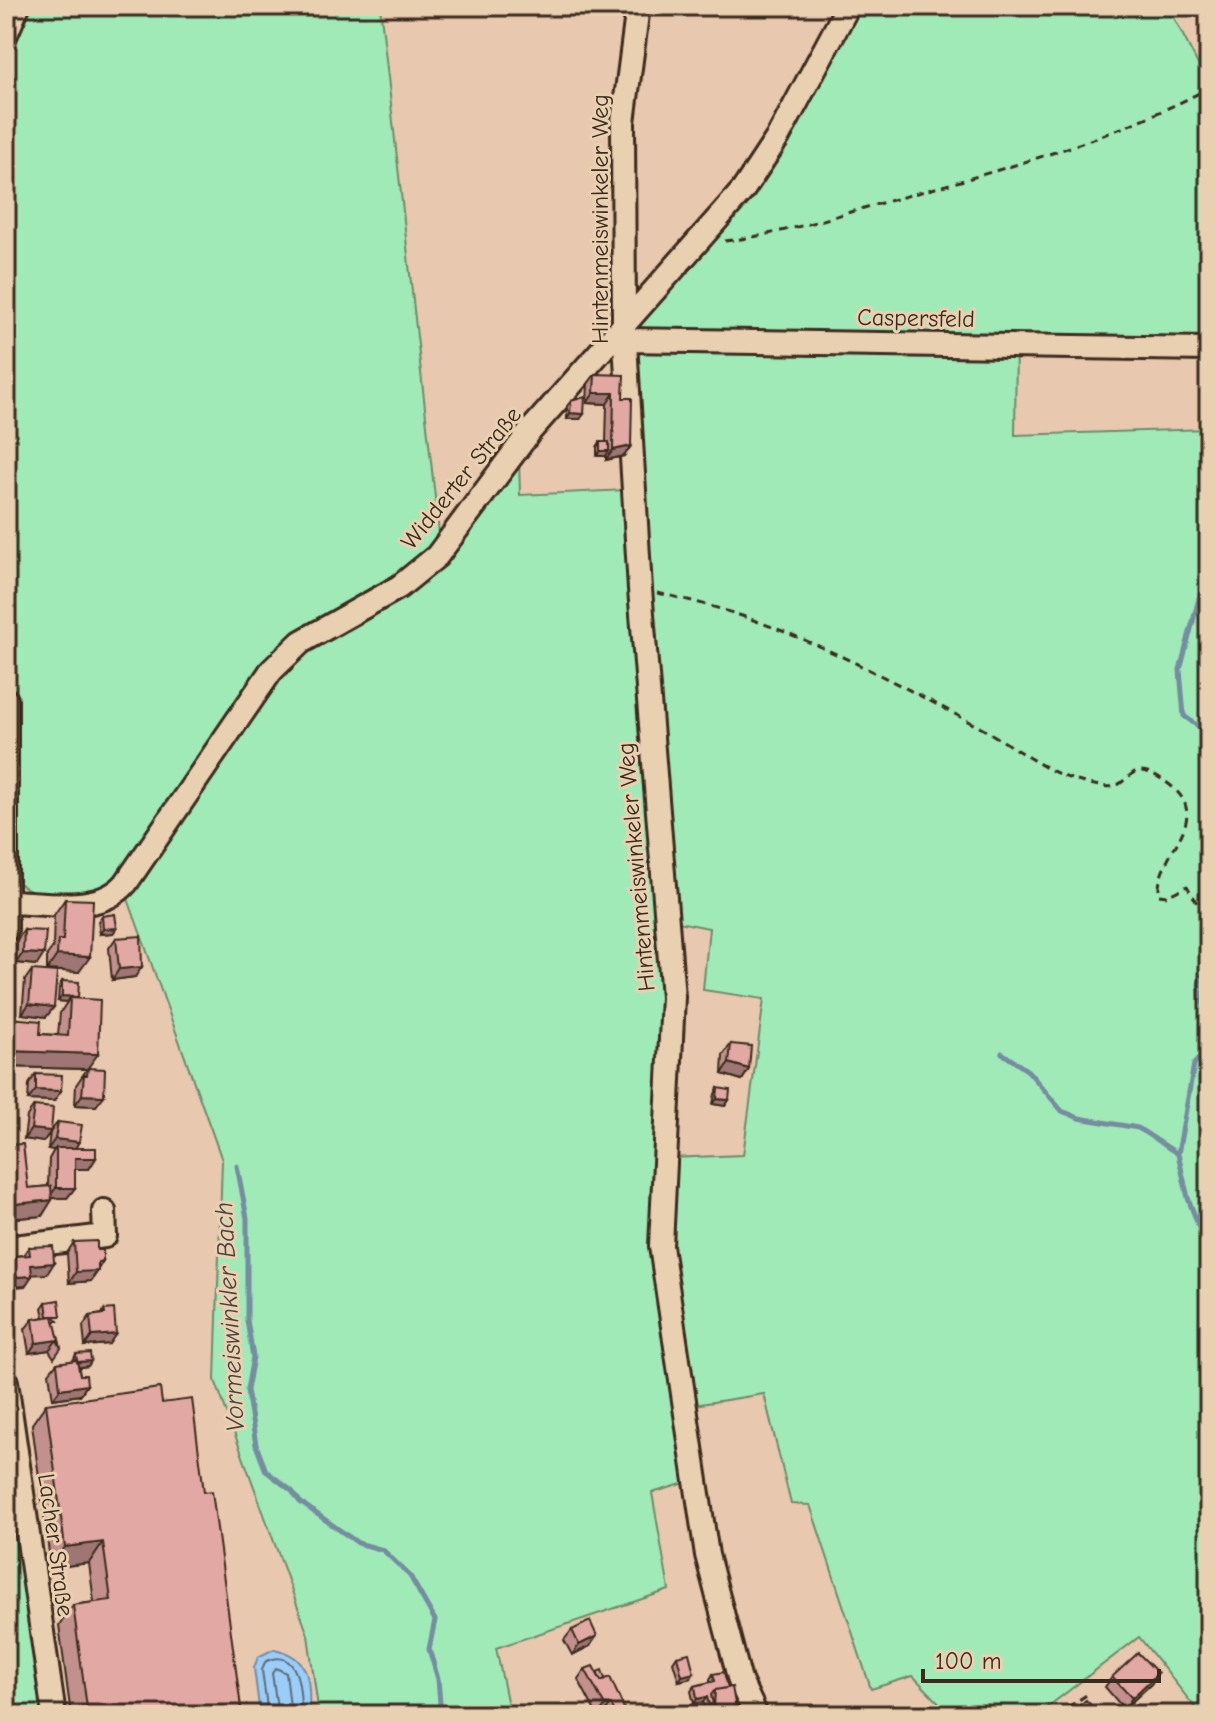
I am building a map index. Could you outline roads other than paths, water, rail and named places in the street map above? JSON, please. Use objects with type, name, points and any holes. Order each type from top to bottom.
[{"type":"street","points":[[6,34],[18,6]]},
{"type":"street","name":"Hintenmeiswinkeler Weg","points":[[638,6],[623,122],[625,333],[640,589],[673,1013],[661,1246],[707,1555],[740,1681],[756,1715]]},
{"type":"street","name":"Widderter Straße","points":[[7,902],[92,903],[117,894],[278,663],[301,642],[399,587],[437,556],[531,430],[625,333],[764,160],[848,6]]},
{"type":"street","name":"Caspersfeld","points":[[625,333],[1208,353]]},
{"type":"street","points":[[6,700],[6,930]]},
{"type":"street","points":[[6,1248],[105,1236],[104,1211]]},
{"type":"street","name":"Lacher Straße","points":[[6,1382],[54,1715]]},
{"type":"street","points":[[739,1715],[740,1681]]},
{"type":"water","points":[[274,1649],[302,1664],[308,1681],[309,1715],[260,1715],[254,1668],[258,1657]]},
{"type":"waterway","points":[[1209,511],[1209,539]]},
{"type":"waterway","points":[[1209,561],[1180,670],[1184,716],[1209,734]]},
{"type":"waterway","points":[[1209,957],[1199,984],[1209,1031]]},
{"type":"waterway","points":[[1209,1034],[1205,1052],[1194,1064],[1178,1154],[1188,1198],[1200,1230],[1209,1240]]},
{"type":"waterway","points":[[1002,1053],[1028,1071],[1062,1111],[1079,1118],[1138,1128],[1178,1154]]},
{"type":"waterway","name":"Vormeiswinkler Bach","points":[[237,1166],[247,1218],[247,1320],[253,1357],[247,1390],[256,1445],[266,1471],[292,1491],[300,1502],[358,1543],[383,1550],[410,1576],[435,1620],[429,1649],[438,1679],[441,1715]]}]
